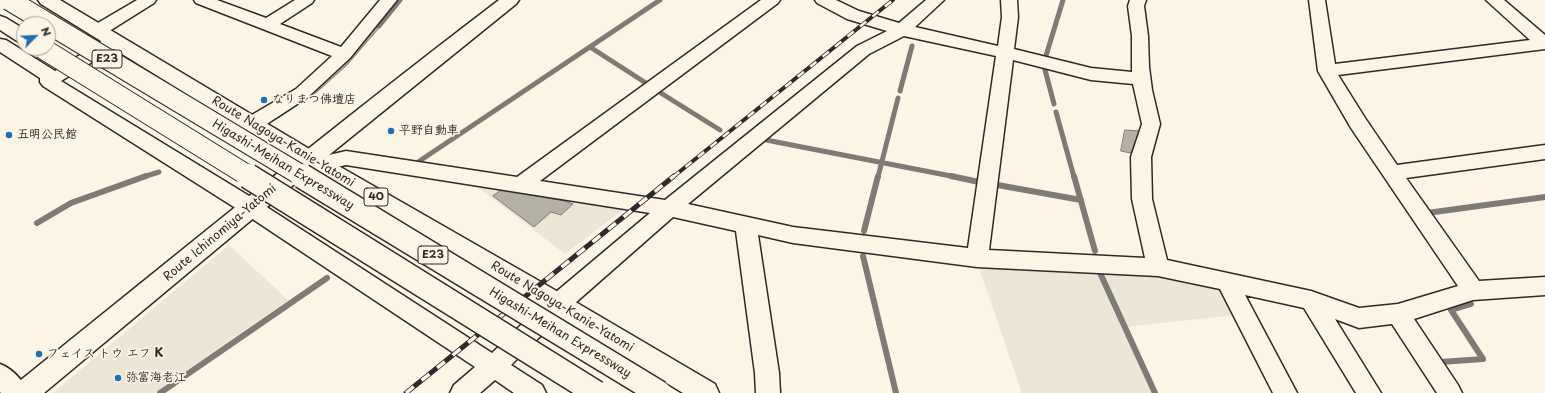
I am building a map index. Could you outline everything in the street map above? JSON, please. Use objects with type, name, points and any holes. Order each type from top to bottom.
[{"type":"main road","name":"Higashi-Meihan Expressway","points":[[9,0],[659,393]]},
{"type":"main road","name":"Route Nagoya-Kanie-Yatomi","points":[[47,0],[314,161],[558,304],[706,393]]},
{"type":"main road","name":"Route Ichinomiya-Yatomi","points":[[25,393],[252,208],[314,161],[422,68],[510,0]]},
{"type":"main road","points":[[0,22],[16,32]]},
{"type":"main road","name":"E23","points":[[55,56],[596,393]]},
{"type":"street","points":[[49,82],[148,0]]},
{"type":"street","points":[[202,0],[344,54]]},
{"type":"street","points":[[267,25],[306,0]]},
{"type":"street","points":[[252,124],[302,93],[344,54],[388,0]]},
{"type":"street","points":[[520,185],[772,0]]},
{"type":"street","points":[[823,0],[853,15],[902,30],[1091,74],[1142,79]]},
{"type":"street","points":[[462,393],[493,366],[558,304],[669,208],[863,50],[902,30],[936,0]]},
{"type":"street","points":[[977,258],[1006,53],[1010,18],[1009,0]]},
{"type":"street","points":[[1138,0],[1136,6],[1140,36],[1140,68],[1152,124],[1141,156],[1142,199],[1158,267]]},
{"type":"street","points":[[1317,0],[1327,71],[1358,123],[1473,291]]},
{"type":"street","points":[[1494,0],[1545,44]]},
{"type":"street","points":[[0,44],[49,75],[49,82]]},
{"type":"street","points":[[1327,71],[1545,44]]},
{"type":"street","points":[[49,82],[252,208],[493,366],[522,389]]},
{"type":"street","points":[[1392,173],[1545,152]]},
{"type":"street","points":[[314,161],[346,158],[669,208],[793,235],[977,258],[1158,267],[1311,300],[1359,318],[1378,318],[1398,314],[1473,291],[1545,286]]},
{"type":"street","points":[[746,225],[767,373],[768,393]]},
{"type":"street","points":[[1227,282],[1285,393]]},
{"type":"street","points":[[1311,300],[1369,393]]},
{"type":"street","points":[[1398,314],[1450,393]]},
{"type":"street","points":[[0,375],[17,393]]},
{"type":"shaded area","points":[[383,20],[385,21],[347,65],[317,92],[278,118],[276,117],[314,91],[345,63]]},
{"type":"shaded area","points":[[1125,130],[1141,131],[1135,154],[1121,151]]},
{"type":"shaded area","points":[[472,183],[628,206],[565,254]]},
{"type":"shaded area","points":[[502,190],[565,201],[573,204],[561,215],[551,212],[534,227],[493,196]]},
{"type":"shaded area","points":[[229,245],[288,300],[154,393],[53,393]]},
{"type":"shaded area","points":[[977,262],[1162,275],[1223,287],[1237,315],[1124,327],[1152,393],[1022,393]]},
{"type":"waterway","points":[[379,26],[400,0]]},
{"type":"waterway","points":[[418,162],[660,0]]},
{"type":"waterway","points":[[1045,59],[1063,0]]},
{"type":"waterway","points":[[900,91],[912,46]]},
{"type":"waterway","points":[[590,47],[649,85]]},
{"type":"waterway","points":[[1044,66],[1054,104]]},
{"type":"waterway","points":[[656,90],[720,130]]},
{"type":"waterway","points":[[882,163],[898,98]]},
{"type":"waterway","points":[[1056,112],[1074,177]]},
{"type":"waterway","points":[[766,140],[882,163]]},
{"type":"waterway","points":[[878,177],[882,163]]},
{"type":"waterway","points":[[882,163],[952,176]]},
{"type":"waterway","points":[[145,176],[159,172]]},
{"type":"waterway","points":[[37,223],[71,203],[145,176]]},
{"type":"waterway","points":[[864,231],[878,176]]},
{"type":"waterway","points":[[952,176],[979,182]]},
{"type":"waterway","points":[[1074,176],[1081,200]]},
{"type":"waterway","points":[[992,184],[1081,200]]},
{"type":"waterway","points":[[1427,213],[1545,197]]},
{"type":"waterway","points":[[1081,200],[1095,251]]},
{"type":"waterway","points":[[863,256],[896,393]]},
{"type":"waterway","points":[[1101,275],[1155,393]]},
{"type":"waterway","points":[[160,393],[327,278]]},
{"type":"waterway","points":[[1441,362],[1483,359],[1451,310],[1471,304]]},
{"type":"railway","points":[[673,177],[893,0]]},
{"type":"railway","points":[[406,393],[674,176]]},
{"type":"place","name":"なりまつ佛壇店","points":[[264,100]]},
{"type":"place","name":"平野自動車","points":[[391,131]]},
{"type":"place","name":"五明公民館","points":[[9,135]]},
{"type":"place","name":"フェイス トウ エフ K","points":[[39,354]]},
{"type":"place","name":"弥富海老江","points":[[118,378]]}]
